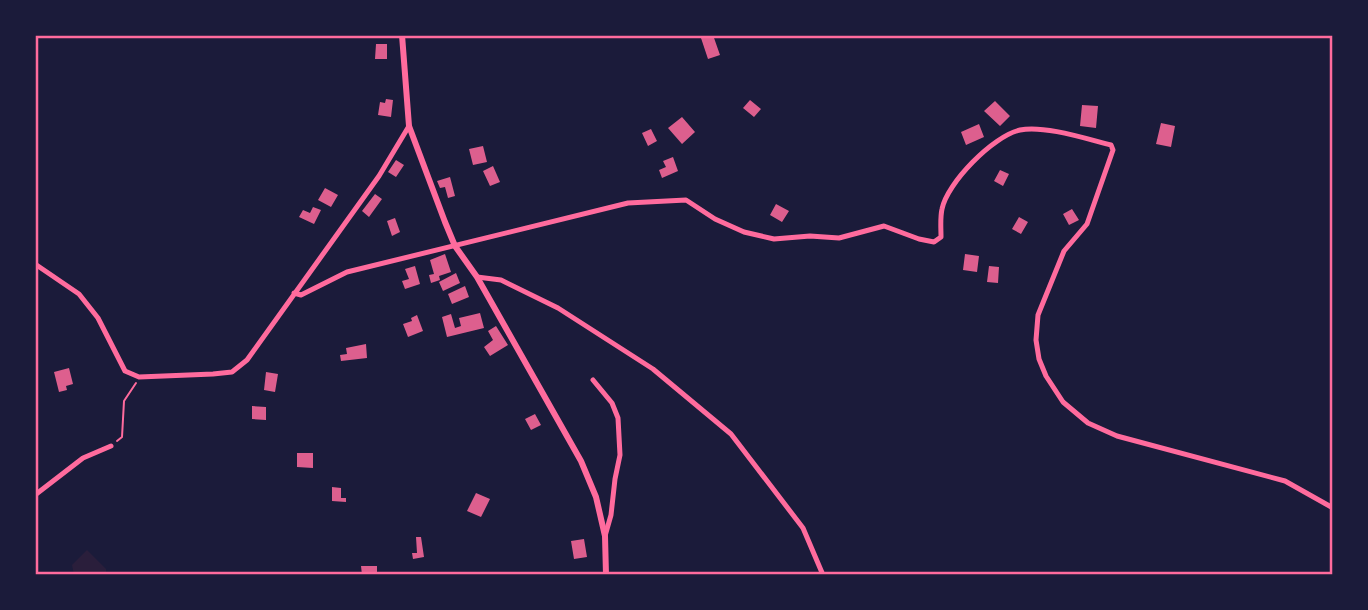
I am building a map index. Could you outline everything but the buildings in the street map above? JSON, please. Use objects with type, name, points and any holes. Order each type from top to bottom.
[{"type":"street","points":[[402,35],[409,126],[455,246],[477,276],[580,461],[596,497],[605,536],[606,575]]},
{"type":"street","points":[[35,264],[79,295],[99,318],[125,371],[139,377],[232,372],[247,360],[379,176],[409,126]]},
{"type":"street","points":[[293,293],[301,295],[347,272],[628,203],[686,200],[699,206],[715,219],[744,232],[774,239],[810,236],[839,238],[884,226],[934,242],[941,237],[942,207],[960,178],[989,147],[1019,130],[1044,131],[1111,145],[1113,150],[1087,224],[1064,251],[1038,315],[1039,359],[1046,376],[1063,401],[1088,423],[1117,436],[1285,481],[1333,508]]},
{"type":"street","points":[[477,276],[501,280],[558,308],[653,369],[731,435],[803,528],[823,575]]},
{"type":"street","points":[[593,380],[612,403],[618,418],[621,455],[605,536]]},
{"type":"street","points":[[35,495],[83,458],[111,446]]},
{"type":"path","points":[[111,446],[122,437],[124,401],[139,377]]},
{"type":"shaded area","points":[[87,550],[106,569],[106,575],[74,575],[72,565]]}]
